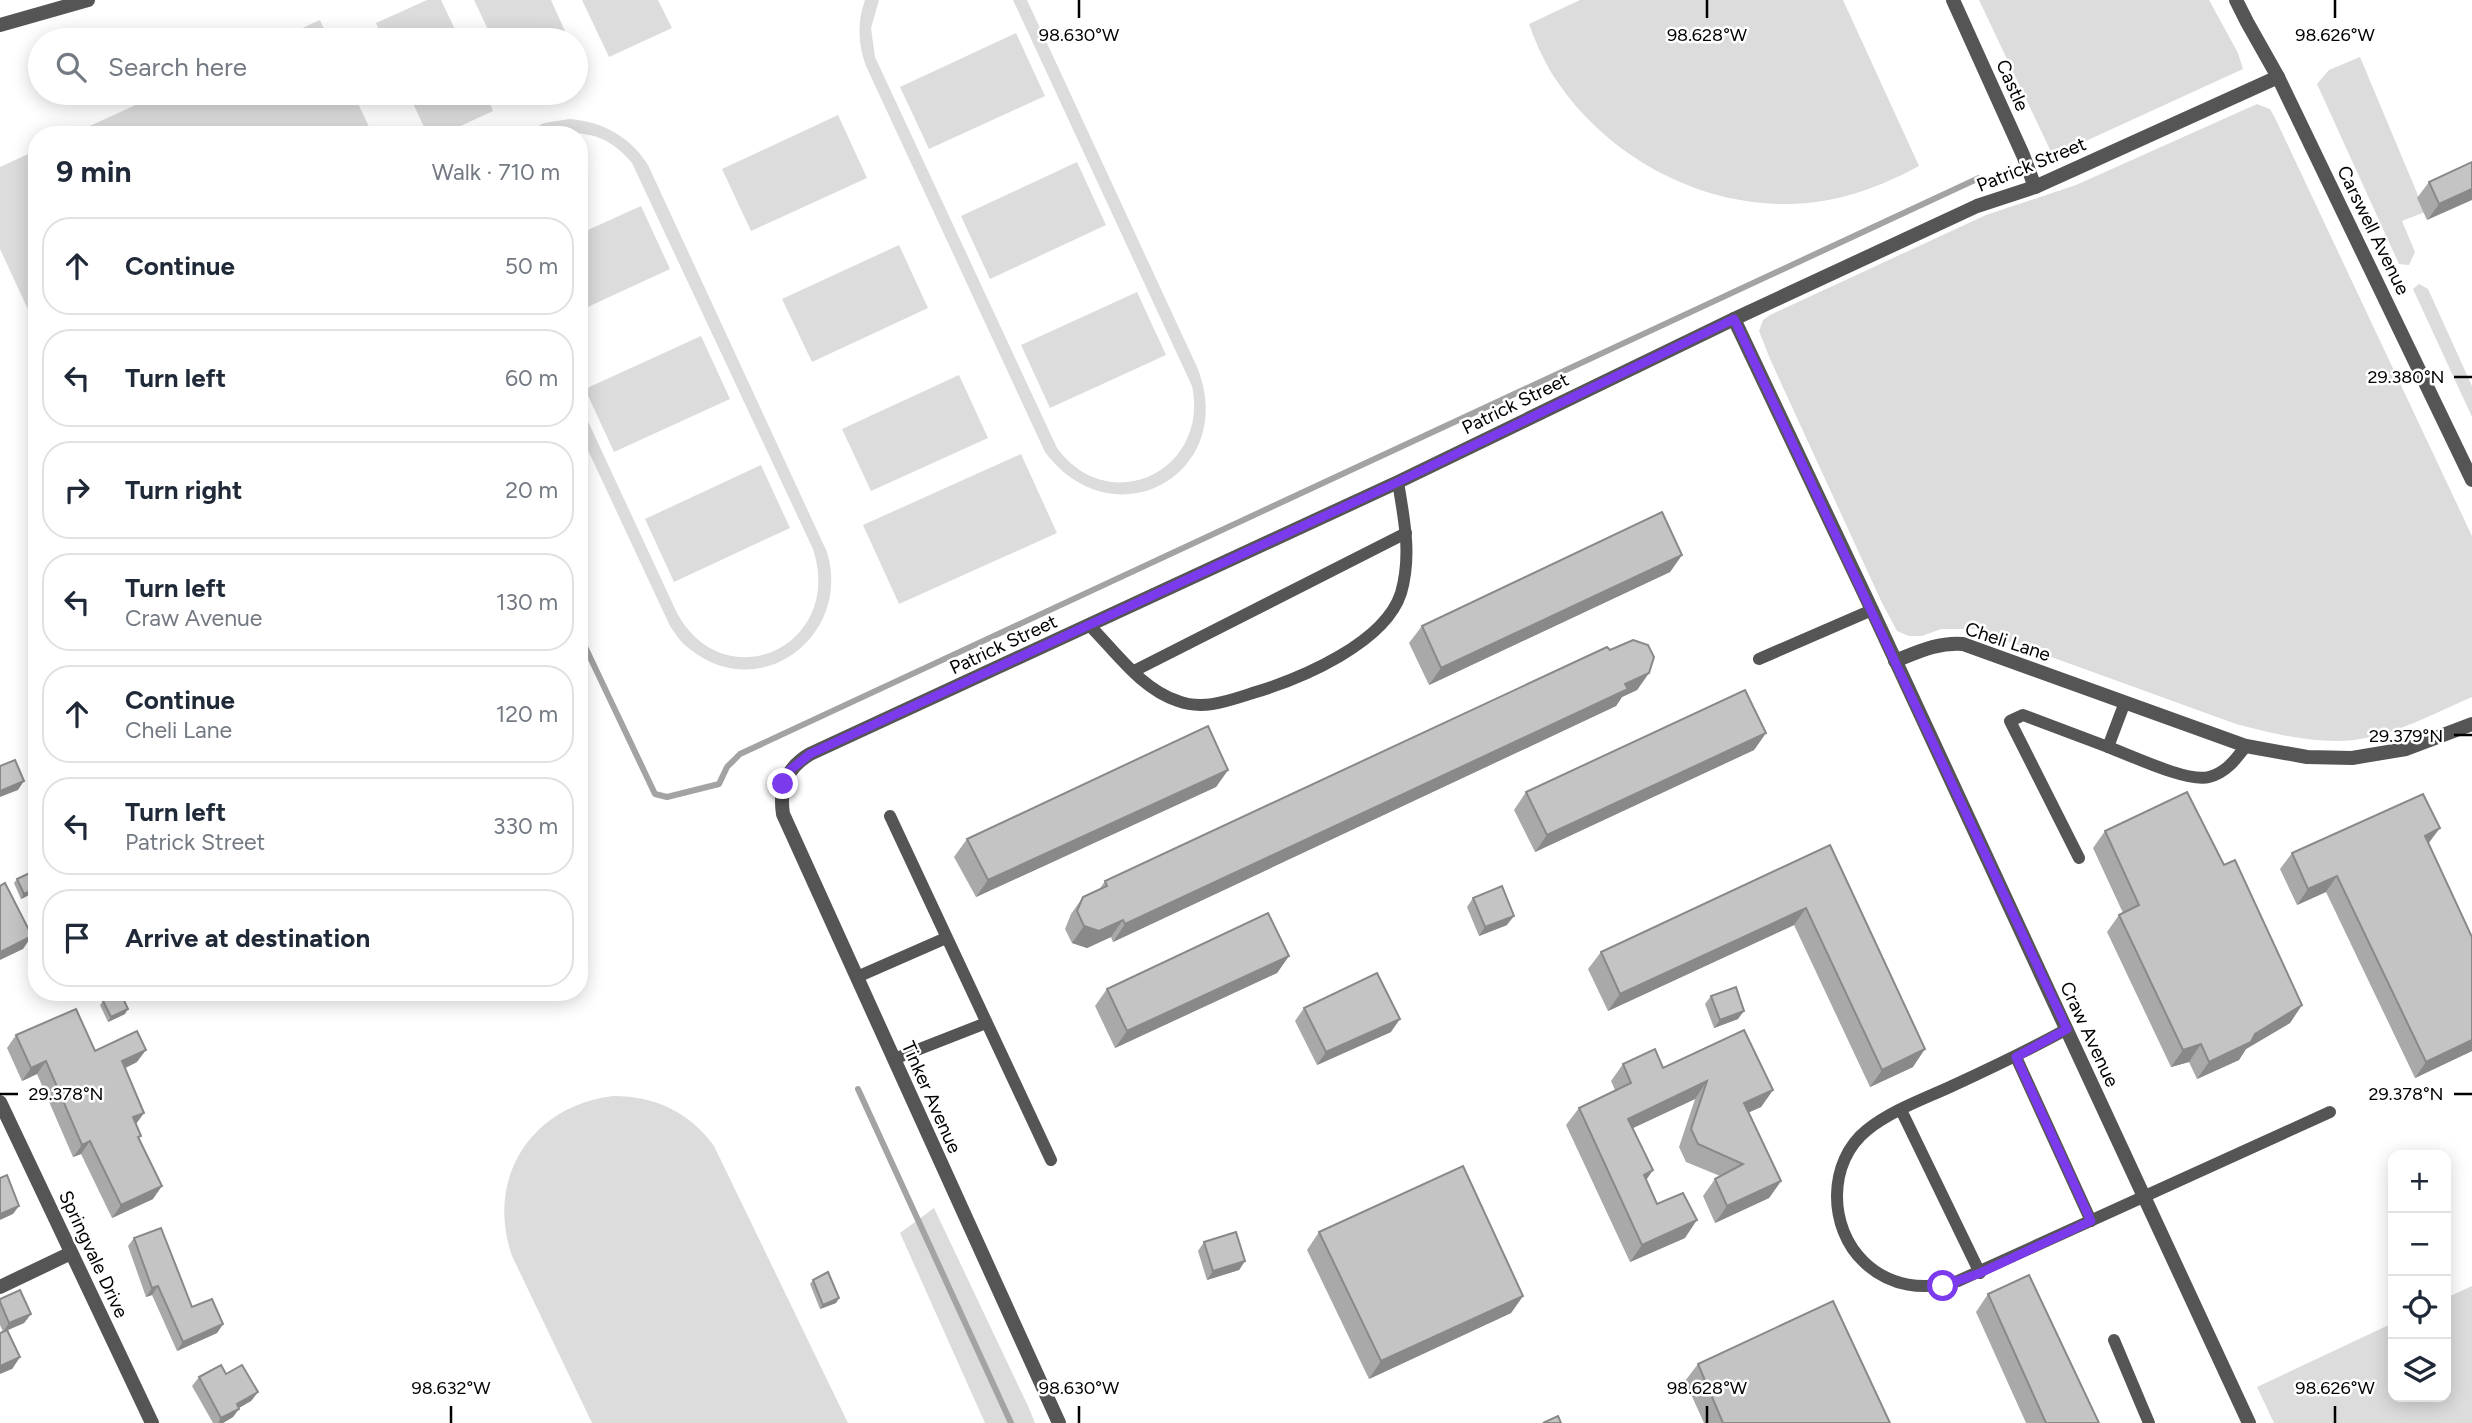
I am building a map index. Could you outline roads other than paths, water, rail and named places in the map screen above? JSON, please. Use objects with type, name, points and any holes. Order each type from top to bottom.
[{"type":"street","points":[[0,25],[88,0]]},
{"type":"street","name":"Castle","points":[[1953,0],[2035,187]]},
{"type":"street","name":"Carswell Avenue","points":[[2236,0],[2278,77],[2472,480]]},
{"type":"street","name":"Patrick Street","points":[[783,784],[790,770],[810,754],[1398,482],[1734,319],[1977,206],[2035,187],[2278,77]]},
{"type":"street","points":[[1734,319],[1895,661]]},
{"type":"street","name":"Cheli Lane","points":[[1895,661],[1933,646],[1963,644],[2246,746],[2307,757],[2352,758],[2406,749],[2472,724]]},
{"type":"street","name":"Craw Avenue","points":[[1895,661],[2249,1423]]},
{"type":"street","name":"Tinker Avenue","points":[[783,784],[783,814],[1059,1423]]},
{"type":"street","name":"Springvale Drive","points":[[0,1102],[152,1423]]},
{"type":"street","points":[[0,1287],[72,1253]]},
{"type":"lane","points":[[1090,625],[1152,689],[1180,702],[1214,705],[1290,682],[1334,660],[1371,633],[1391,613],[1401,594],[1405,570],[1406,533],[1398,482]]},
{"type":"lane","points":[[1134,671],[1406,533]]},
{"type":"lane","points":[[1759,659],[1872,610]]},
{"type":"lane","points":[[2108,747],[2125,702]]},
{"type":"lane","points":[[2079,858],[2010,721],[2023,715],[2188,777],[2208,778],[2231,766],[2246,746]]},
{"type":"lane","points":[[890,816],[1052,1160]]},
{"type":"lane","points":[[857,977],[946,938]]},
{"type":"lane","points":[[894,1059],[986,1023]]},
{"type":"lane","points":[[2067,1029],[2016,1057],[1901,1110],[1866,1131],[1845,1159],[1838,1184],[1837,1207],[1842,1231],[1854,1252],[1870,1268],[1904,1285],[1925,1288],[1943,1286],[1980,1273],[2330,1112]]},
{"type":"lane","points":[[2016,1057],[2091,1221]]},
{"type":"lane","points":[[1901,1110],[1980,1273]]},
{"type":"lane","points":[[2114,1339],[2150,1423]]},
{"type":"waterway","points":[[588,653],[655,794],[667,797],[719,784],[727,767],[740,754],[1979,178]]},
{"type":"waterway","points":[[858,1089],[1011,1423]]}]
